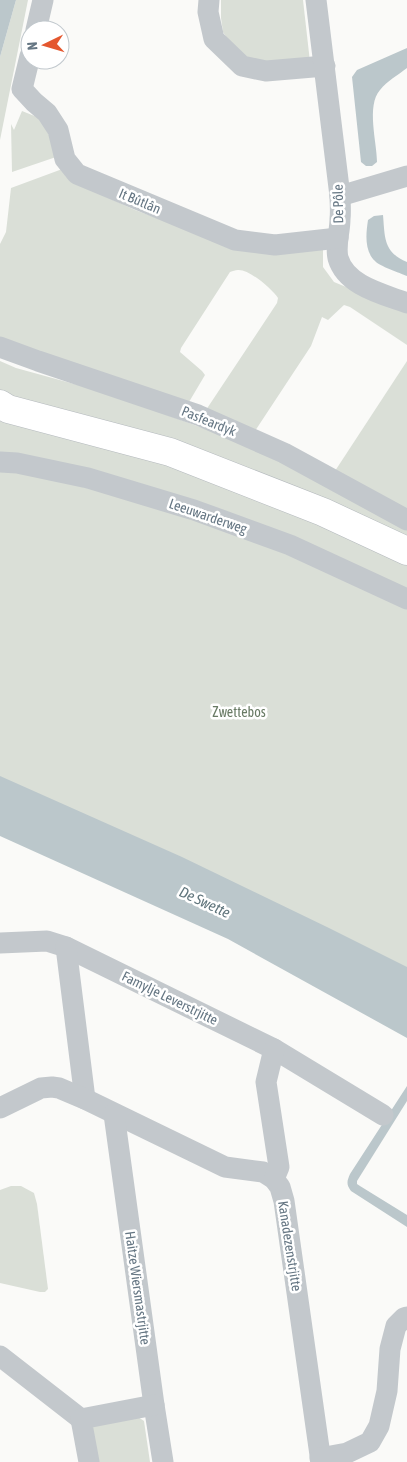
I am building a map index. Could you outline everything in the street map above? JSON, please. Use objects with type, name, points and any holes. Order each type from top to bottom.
[{"type":"main road","points":[[3,407],[170,452],[323,512],[407,551]]},
{"type":"street","points":[[38,20],[43,0]]},
{"type":"street","points":[[209,0],[208,12],[214,39],[242,66],[266,71],[324,66]]},
{"type":"street","name":"De Pôle","points":[[320,1],[324,66],[340,196],[338,258],[346,274],[357,283],[407,303]]},
{"type":"street","name":"It Bûtlân","points":[[27,70],[22,89],[47,113],[58,130],[64,159],[77,174],[234,240],[274,245],[338,238]]},
{"type":"street","points":[[340,196],[407,176]]},
{"type":"street","name":"Pasfeardyk","points":[[0,347],[198,414],[284,453],[407,520]]},
{"type":"street","name":"Leeuwarderweg","points":[[0,462],[16,463],[88,478],[194,510],[290,545],[407,599]]},
{"type":"street","name":"Famylje Leverstrjitte","points":[[0,943],[47,941],[66,947],[274,1049],[383,1115]]},
{"type":"street","points":[[66,947],[85,1099]]},
{"type":"street","points":[[0,1108],[41,1088],[59,1088],[225,1168],[263,1172],[274,1179],[279,1166],[266,1082],[274,1049]]},
{"type":"street","name":"Haitze Wiersmastrjitte","points":[[114,1114],[163,1462]]},
{"type":"street","name":"Kanadezenstrjitte","points":[[274,1179],[280,1187],[284,1201],[320,1460]]},
{"type":"street","points":[[320,1460],[347,1454],[370,1442],[379,1426],[398,1349],[396,1326],[407,1317]]},
{"type":"street","points":[[0,1356],[81,1419],[89,1462]]},
{"type":"street","points":[[81,1419],[154,1405]]},
{"type":"green space","points":[[16,0],[28,0],[24,20],[20,20],[20,40],[0,140],[0,57]]},
{"type":"green space","points":[[221,0],[303,0],[310,62],[264,64],[239,57],[223,32]]},
{"type":"green space","points":[[22,111],[37,117],[43,123],[59,156],[12,172],[11,124],[14,130]]},
{"type":"green space","points":[[65,168],[87,188],[135,210],[178,226],[323,245],[323,267],[334,282],[407,312],[407,345],[350,307],[344,305],[328,320],[322,317],[311,346],[255,431],[204,413],[277,303],[278,298],[271,290],[260,280],[243,271],[230,272],[181,348],[180,352],[205,375],[186,407],[0,342],[0,244],[6,232],[11,188]]},
{"type":"green space","points":[[0,361],[16,368],[107,393],[249,445],[407,527],[407,541],[0,396]]},
{"type":"green space","points":[[407,361],[407,511],[335,471]]},
{"type":"green space","points":[[0,421],[35,425],[164,464],[407,560],[407,591],[0,453]]},
{"type":"green space","name":"Zwettebos","points":[[0,466],[193,515],[407,604],[407,978],[0,780]]},
{"type":"green space","points":[[11,1186],[21,1186],[34,1193],[48,1289],[45,1292],[0,1283],[0,1190]]},
{"type":"green space","points":[[138,1417],[144,1421],[150,1462],[93,1462],[91,1426]]},
{"type":"water","points":[[0,0],[16,0],[0,57]]},
{"type":"water","points":[[407,48],[407,68],[386,84],[376,97],[373,124],[377,162],[372,166],[366,166],[361,162],[352,77],[357,70]]},
{"type":"water","points":[[383,215],[385,237],[389,249],[393,254],[407,262],[407,276],[377,263],[371,257],[367,247],[368,220],[374,216]]},
{"type":"water","name":"De Swette","points":[[0,776],[182,857],[407,967],[407,1038],[228,939],[0,836]]},
{"type":"water","points":[[407,1086],[407,1101],[357,1181],[357,1184],[407,1215],[407,1227],[351,1191],[348,1186],[348,1179]]}]
